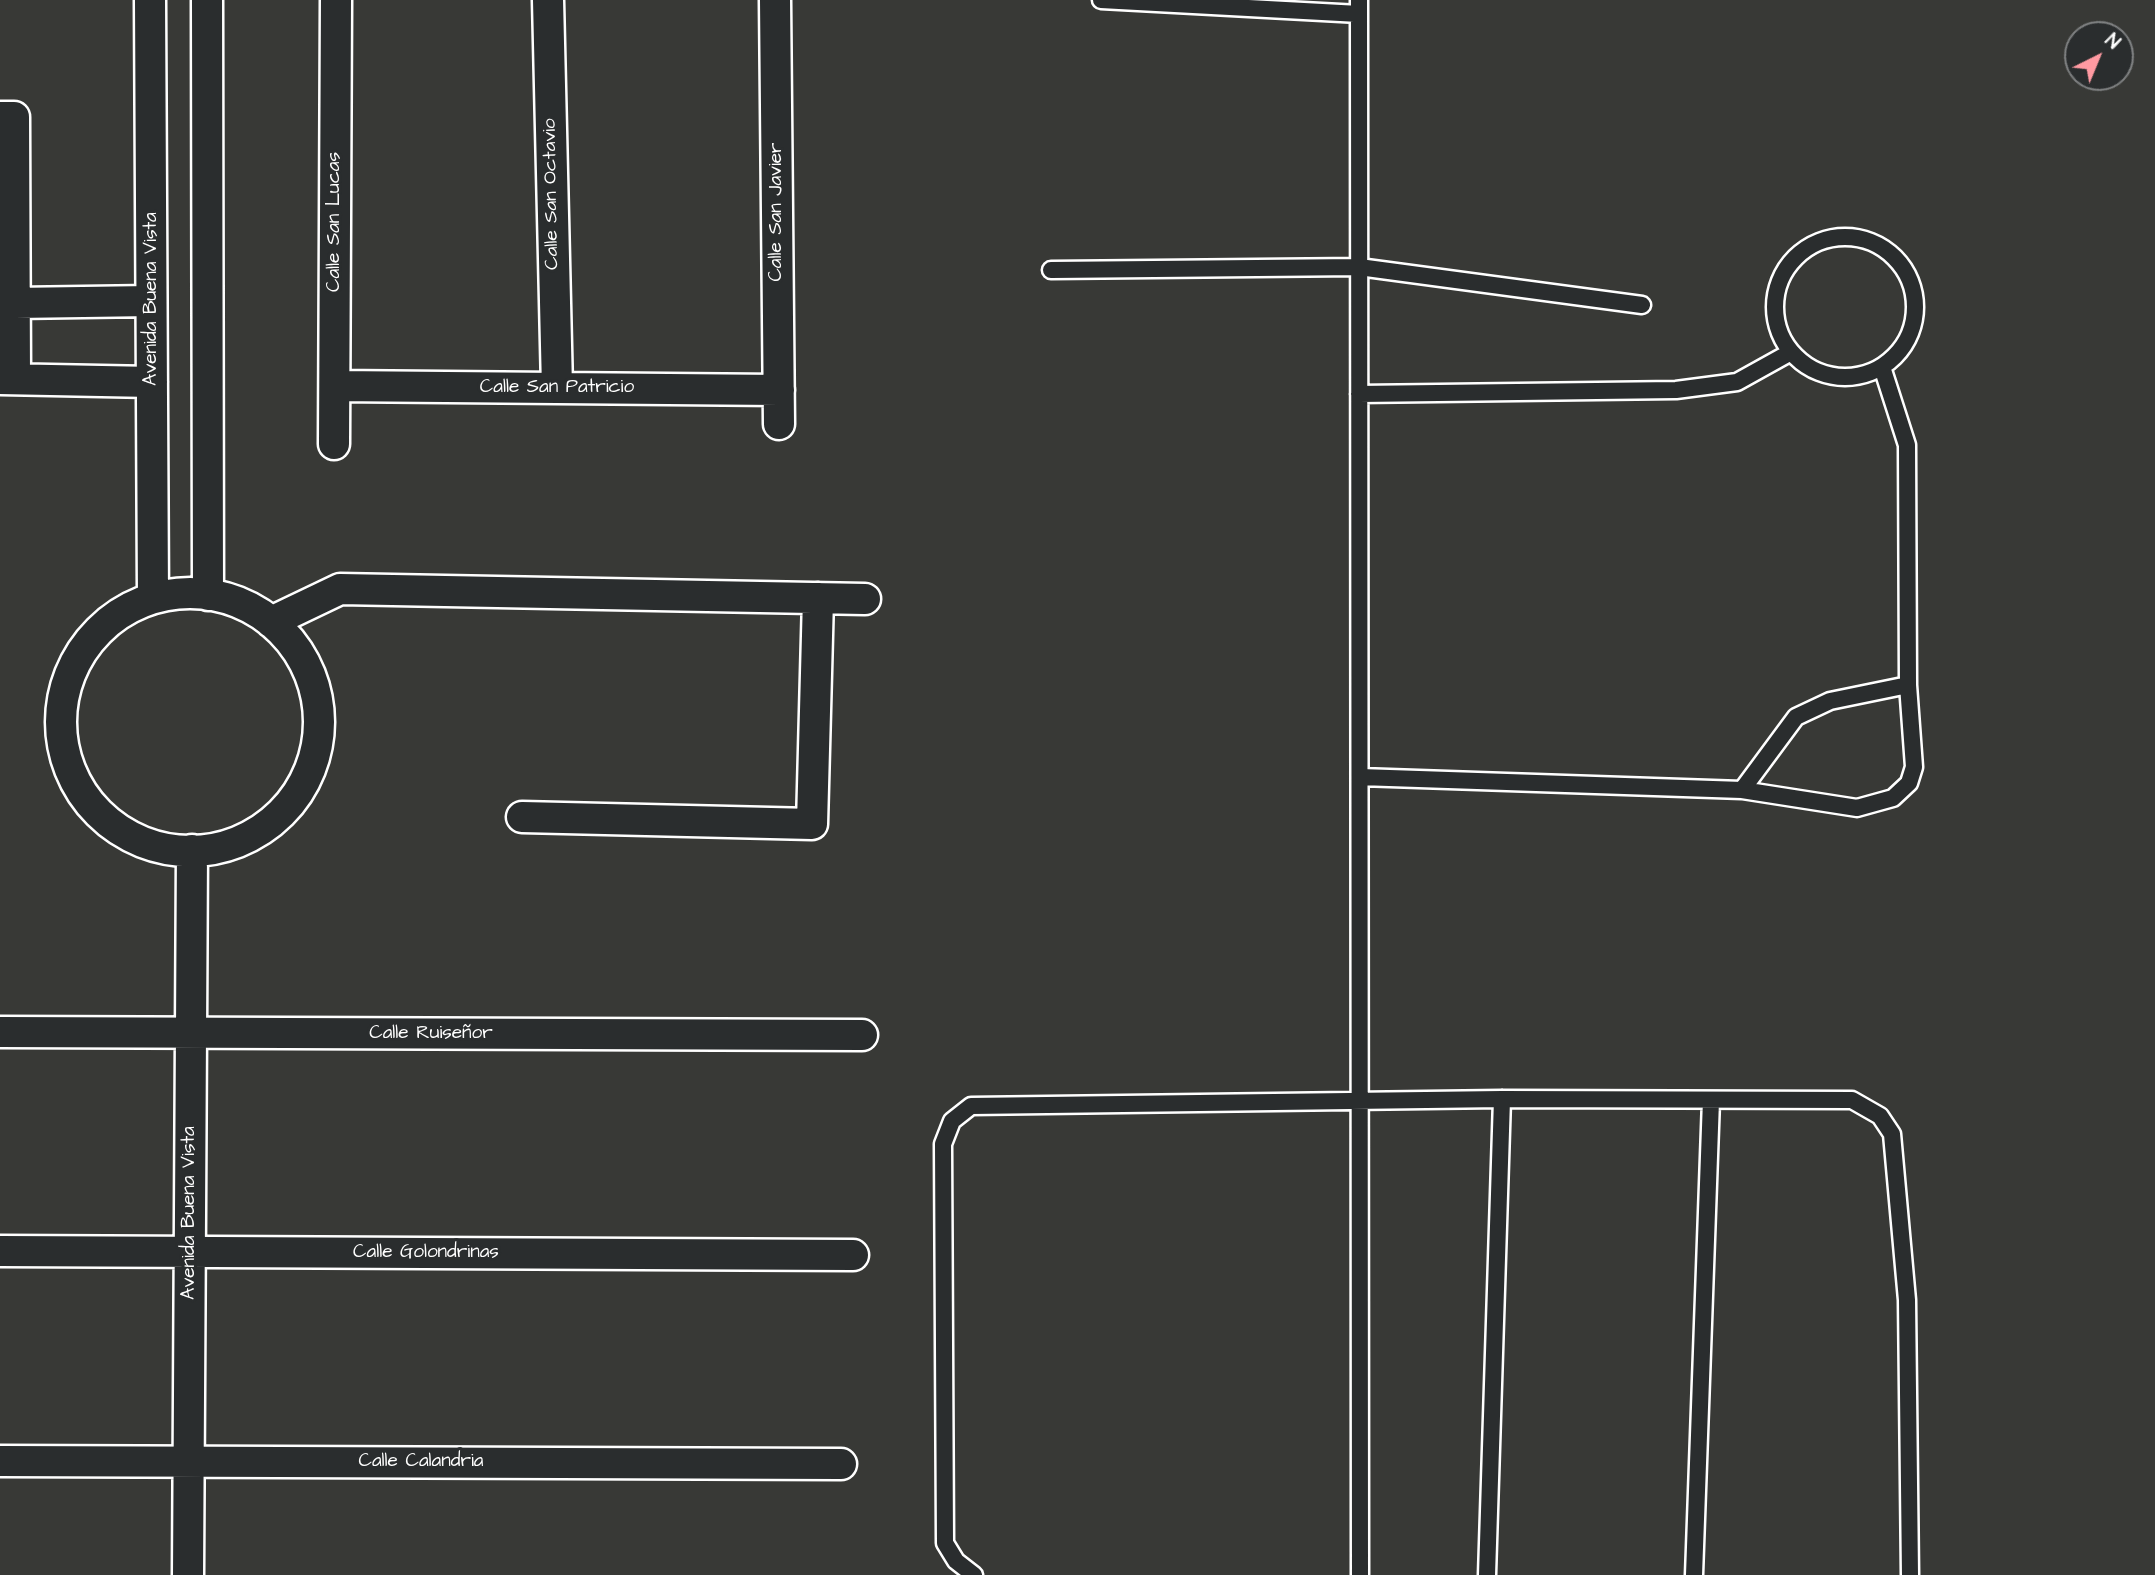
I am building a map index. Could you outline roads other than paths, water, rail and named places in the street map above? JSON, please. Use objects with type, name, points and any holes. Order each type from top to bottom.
[{"type":"street","name":"Avenida Buena Vista","points":[[150,0],[153,597]]},
{"type":"street","points":[[207,0],[208,595]]},
{"type":"street","name":"Calle San Lucas","points":[[334,444],[336,0]]},
{"type":"street","name":"Calle San Octavio","points":[[548,0],[557,388]]},
{"type":"street","name":"Calle San Javier","points":[[775,0],[779,424]]},
{"type":"street","points":[[0,117],[14,117],[15,303],[8,379],[152,382]]},
{"type":"street","points":[[15,303],[151,301]]},
{"type":"street","name":"Calle San Patricio","points":[[335,386],[779,390]]},
{"type":"street","points":[[271,622],[340,589],[865,599]]},
{"type":"street","points":[[195,592],[208,595],[235,600],[271,622],[300,653],[316,691],[320,733],[310,773],[288,808],[256,835],[217,849],[176,851],[136,840],[99,814],[73,778],[61,734],[64,690],[82,649],[113,617],[153,597],[195,592]]},
{"type":"street","points":[[522,817],[812,824],[818,598]]},
{"type":"street","name":"Avenida Buena Vista","points":[[188,1575],[192,850]]},
{"type":"street","name":"Calle Ruiseñor","points":[[0,1032],[862,1035]]},
{"type":"street","name":"Calle Golondrinas","points":[[0,1251],[853,1255]]},
{"type":"street","name":"Calle Calandria","points":[[0,1461],[841,1464]]},
{"type":"lane","points":[[1101,0],[1359,7],[1360,1575]]},
{"type":"lane","points":[[1847,237],[1867,240],[1885,249],[1900,263],[1910,280],[1915,300],[1915,320],[1909,339],[1897,355],[1882,367],[1863,376],[1843,378],[1815,370],[1791,352],[1781,335],[1775,315],[1776,295],[1782,276],[1793,259],[1809,247],[1827,239],[1847,237]]},
{"type":"lane","points":[[1051,270],[1359,267],[1642,305]]},
{"type":"lane","points":[[1359,394],[1676,390],[1737,382],[1791,352]]},
{"type":"lane","points":[[1360,777],[1742,790],[1857,808],[1893,799],[1909,783],[1914,767],[1908,685],[1907,445],[1882,367]]},
{"type":"lane","points":[[1742,790],[1796,717],[1829,701],[1908,685]]},
{"type":"lane","points":[[974,1575],[956,1561],[945,1543],[943,1144],[952,1121],[971,1106],[1360,1100],[1852,1100],[1880,1116],[1892,1134],[1907,1300],[1910,1575]]},
{"type":"lane","points":[[1487,1575],[1502,1100]]},
{"type":"lane","points":[[1694,1575],[1711,1100]]}]
